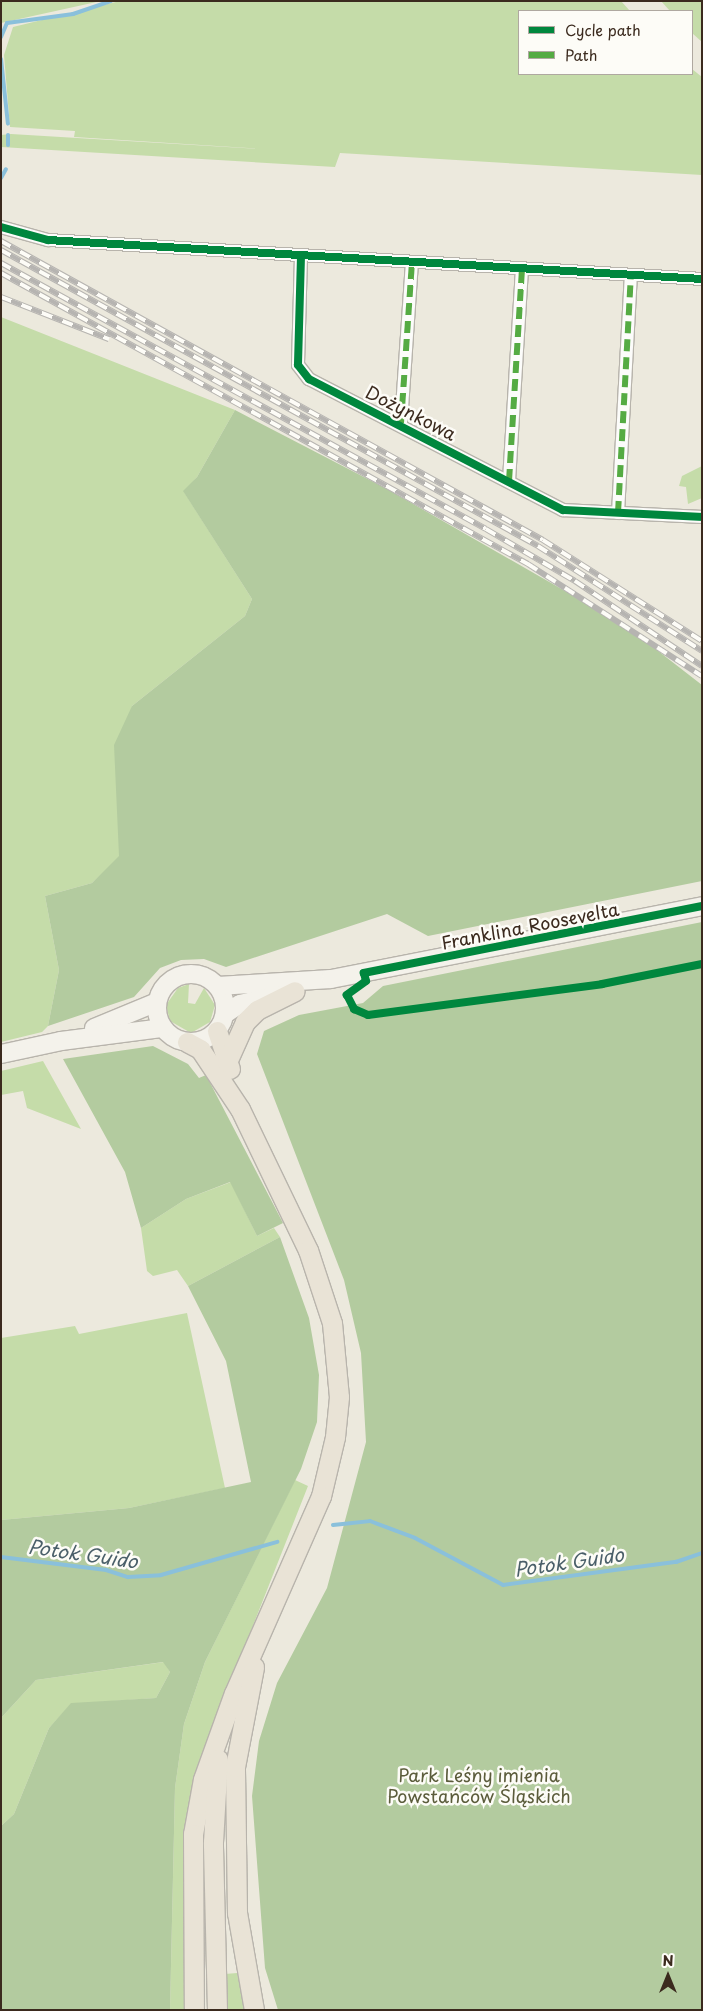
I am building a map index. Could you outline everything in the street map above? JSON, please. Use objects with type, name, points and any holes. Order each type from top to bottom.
[{"type":"main road","points":[[227,1062],[244,1022],[257,1010],[295,992]]},
{"type":"main road","points":[[221,1022],[227,1062],[240,1109]]},
{"type":"main road","points":[[187,1042],[200,1049],[240,1109],[318,1274],[332,1323],[339,1374],[337,1428],[326,1478],[259,1644],[234,1693],[221,1734],[203,1779],[193,1834],[194,2010]]},
{"type":"main road","points":[[254,2010],[237,1913],[235,1766],[259,1644]]},
{"type":"main road","points":[[217,2010],[214,1842],[221,1734]]},
{"type":"street","points":[[1,227],[48,240],[702,279]]},
{"type":"street","name":"Dożynkowa","points":[[302,256],[301,373],[401,423],[563,510],[702,517]]},
{"type":"street","name":"Dożynkowa","points":[[401,423],[412,262]]},
{"type":"street","points":[[509,481],[522,268]]},
{"type":"street","points":[[618,513],[631,275]]},
{"type":"street","name":"Franklina Roosevelta","points":[[218,986],[331,979],[702,906]]},
{"type":"street","points":[[1,1054],[60,1041],[163,1028],[187,1042],[202,1041],[221,1022],[218,986],[204,976],[187,974],[167,983],[157,1002],[60,1041]]},
{"type":"street","name":"Franklina Roosevelta","points":[[221,1022],[240,1004],[295,992],[331,979]]},
{"type":"street","points":[[157,1002],[163,1028]]},
{"type":"green space","points":[[1,1],[101,1],[1,23]]},
{"type":"green space","points":[[120,1],[621,1],[629,10],[518,10],[518,75],[693,75],[693,70],[702,77],[702,175],[340,153],[335,167],[1,147],[1,135],[11,134],[279,150],[74,137],[75,131],[10,127],[4,55],[13,27]]},
{"type":"green space","points":[[661,1],[702,1],[702,42],[693,34],[693,10],[669,10]]},
{"type":"green space","points":[[1,317],[235,410],[197,477],[184,492],[252,599],[245,616],[132,706],[121,856],[92,883],[45,896],[59,970],[48,1026],[42,1032],[1,1042]]},
{"type":"green space","points":[[235,410],[387,489],[626,626],[702,685],[702,881],[428,936],[387,914],[226,967],[204,959],[181,960],[160,968],[134,997],[48,1026],[59,970],[45,896],[92,883],[119,856],[114,745],[132,706],[245,616],[252,599],[183,491],[197,477]]},
{"type":"green space","points":[[702,466],[702,498],[688,504],[686,487],[679,486],[682,476]]},
{"type":"green space","name":"Park Leśny imienia Powstańców Śląskich","points":[[702,922],[702,2010],[278,2010],[265,1968],[252,1796],[259,1741],[277,1683],[327,1588],[366,1442],[361,1353],[344,1280],[257,1054],[264,1031],[299,1015],[363,1003],[383,986]]},
{"type":"green space","points":[[189,984],[188,1003],[195,1004],[204,988],[215,1005],[210,1022],[191,1033],[170,1021],[166,1005],[178,988]]},
{"type":"green space","points":[[153,1046],[188,1064],[199,1078],[206,1075],[283,1223],[257,1236],[230,1182],[186,1199],[141,1228],[125,1172],[63,1059]]},
{"type":"green space","points":[[43,1061],[81,1129],[27,1108],[23,1091],[1,1095],[1,1071]]},
{"type":"green space","points":[[231,1182],[257,1236],[274,1228],[280,1237],[188,1286],[177,1270],[153,1276],[147,1271],[141,1228],[186,1199]]},
{"type":"green space","points":[[280,1237],[309,1318],[319,1375],[317,1422],[301,1469],[205,1662],[184,1724],[175,1788],[170,2010],[1,2010],[1,1826],[14,1814],[49,1728],[71,1703],[156,1698],[170,1672],[163,1662],[36,1680],[1,1718],[1,1520],[129,1508],[251,1482],[226,1361],[188,1286]]},
{"type":"green space","points":[[187,1313],[225,1488],[129,1508],[1,1520],[1,1338],[75,1326],[79,1334]]},
{"type":"green space","points":[[295,1480],[308,1486],[204,1750],[187,2010],[170,2010],[175,1788],[184,1724],[205,1662]]},
{"type":"green space","points":[[164,1662],[170,1672],[156,1698],[71,1704],[49,1728],[14,1814],[1,1826],[1,1718],[36,1680]]},
{"type":"green space","points":[[237,1973],[246,2010],[226,2010],[225,1974]]},
{"type":"waterway","points":[[1,37],[7,23],[73,14],[111,1]]},
{"type":"waterway","points":[[1,59],[8,124]]},
{"type":"waterway","points":[[8,135],[8,145]]},
{"type":"waterway","points":[[1,178],[6,169]]},
{"type":"waterway","name":"Potok Guido","points":[[333,1525],[370,1521],[415,1538],[503,1585],[676,1562],[702,1553]]},
{"type":"waterway","name":"Potok Guido","points":[[1,1557],[106,1570],[128,1577],[161,1575],[277,1542]]},
{"type":"railway","points":[[1,241],[543,540],[702,641]]},
{"type":"railway","points":[[1,250],[538,546],[702,651]]},
{"type":"railway","points":[[1,263],[486,529],[575,581],[702,666]]},
{"type":"railway","points":[[1,273],[528,564],[702,676]]},
{"type":"railway","points":[[1,297],[109,339]]},
{"type":"marked path","points":[[401,423],[412,262]]},
{"type":"marked path","points":[[509,481],[522,268]]},
{"type":"marked path","points":[[618,513],[631,275]]},
{"type":"cycle path","points":[[1,227],[48,240],[702,279]]},
{"type":"cycle path","points":[[301,256],[298,365],[309,379],[563,510],[702,517]]},
{"type":"cycle path","points":[[702,906],[364,973],[366,981],[347,995],[354,1009],[368,1015],[602,984],[702,964]]}]
